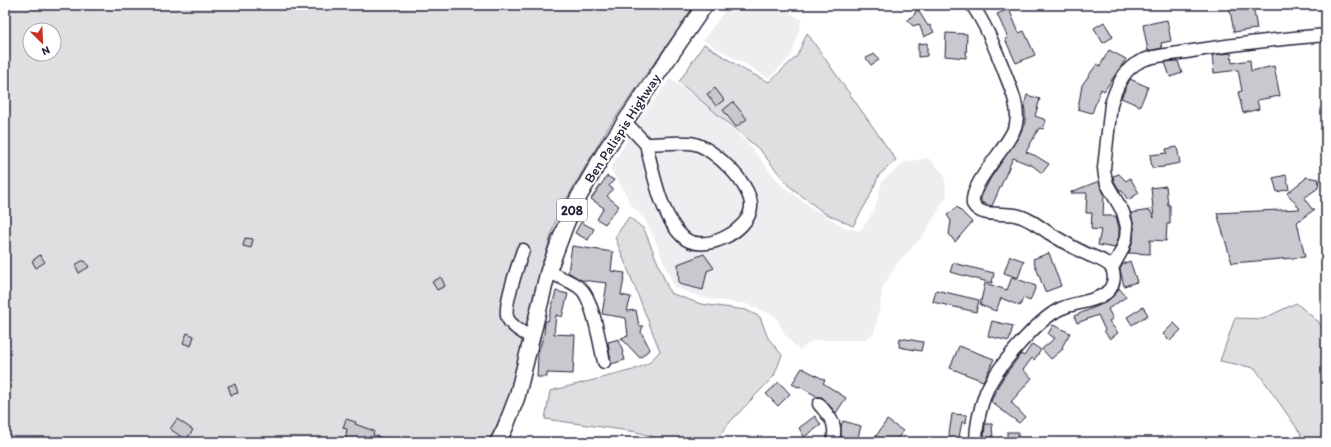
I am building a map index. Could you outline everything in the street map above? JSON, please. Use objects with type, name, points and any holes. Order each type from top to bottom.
[{"type":"main road","name":"Ben Palispis Highway","points":[[498,442],[508,422],[517,397],[548,272],[566,224],[577,200],[606,148],[705,5]]},
{"type":"street","points":[[972,5],[991,37],[1014,99],[1017,112],[1016,125],[974,194],[973,204],[979,211],[985,213],[1008,214],[1024,218],[1068,244],[1104,262],[1112,268],[1114,275],[1113,283],[1105,294],[1097,298],[1061,309],[1047,318],[1027,336],[996,374],[987,391],[979,414],[976,442]]},
{"type":"street","points":[[1112,268],[1122,250],[1126,238],[1127,227],[1123,212],[1107,184],[1104,168],[1111,104],[1113,96],[1125,73],[1133,66],[1149,58],[1243,44],[1326,35]]},
{"type":"street","points":[[625,122],[646,144],[664,207],[675,227],[684,238],[691,242],[700,244],[727,236],[739,228],[747,218],[751,208],[750,198],[746,189],[724,162],[702,146],[693,144],[646,144]]},
{"type":"street","points":[[523,250],[506,305],[507,318],[512,324],[532,338]]},
{"type":"street","points":[[548,272],[574,284],[582,290],[587,298],[604,362]]},
{"type":"street","points":[[820,404],[834,425],[835,430],[833,442]]},
{"type":"shaded area","points":[[5,5],[697,5],[606,131],[557,215],[533,297],[514,384],[488,442],[5,442]]},
{"type":"shaded area","points":[[729,5],[778,5],[802,20],[792,55],[769,78],[703,40]]},
{"type":"shaded area","points":[[807,33],[896,160],[879,175],[869,198],[853,226],[824,213],[788,185],[760,150],[679,82],[704,44],[746,71],[769,82],[797,56]]},
{"type":"shaded area","points":[[670,79],[711,108],[749,145],[781,185],[814,209],[844,227],[860,231],[875,209],[882,181],[905,162],[928,158],[944,174],[947,196],[922,237],[898,262],[883,287],[874,333],[863,340],[814,340],[799,350],[785,335],[776,316],[746,304],[703,298],[674,287],[655,240],[645,220],[631,205],[622,187],[610,169],[637,123]]},
{"type":"shaded area","points":[[629,217],[644,229],[670,293],[701,304],[746,310],[760,317],[768,338],[782,355],[774,376],[730,422],[715,442],[658,442],[657,438],[637,432],[545,419],[550,391],[633,370],[649,363],[660,351],[615,237]]},
{"type":"shaded area","points":[[1296,303],[1319,322],[1326,337],[1326,442],[1297,442],[1301,434],[1255,368],[1220,361],[1235,318],[1263,319]]},
{"type":"building","points":[[1229,5],[1253,5],[1257,29],[1234,32]]},
{"type":"building","points":[[1009,9],[1019,33],[1024,31],[1035,55],[1016,63],[1005,39],[1008,38],[997,14]]},
{"type":"building","points":[[918,10],[928,26],[930,25],[934,32],[924,37],[919,24],[913,26],[907,20]]},
{"type":"building","points":[[1167,20],[1171,41],[1161,43],[1162,48],[1148,51],[1143,25]]},
{"type":"building","points":[[1104,22],[1113,37],[1103,43],[1094,28]]},
{"type":"building","points":[[946,33],[967,34],[966,58],[945,56]]},
{"type":"building","points":[[927,43],[927,56],[918,57],[918,44]]},
{"type":"building","points":[[1109,50],[1126,59],[1104,91],[1101,89],[1092,113],[1078,109],[1082,85],[1097,64],[1100,66]]},
{"type":"building","points":[[1231,53],[1232,63],[1250,60],[1251,71],[1274,66],[1280,96],[1257,100],[1259,109],[1243,113],[1238,92],[1242,91],[1238,70],[1214,73],[1212,55]]},
{"type":"building","points":[[875,54],[879,60],[871,65],[866,58]]},
{"type":"building","points":[[1178,61],[1182,73],[1170,77],[1165,62]]},
{"type":"building","points":[[1130,79],[1148,87],[1140,106],[1121,98]]},
{"type":"building","points":[[715,88],[724,100],[716,106],[707,94]]},
{"type":"building","points":[[1027,95],[1040,99],[1035,116],[1046,120],[1043,129],[1039,128],[1026,152],[1049,164],[1042,173],[1033,166],[1013,158],[992,206],[988,205],[981,202],[981,197],[990,179],[1019,136],[1025,123],[1024,106]]},
{"type":"building","points":[[733,102],[747,119],[736,127],[723,110]]},
{"type":"building","points":[[1177,147],[1180,163],[1152,168],[1150,155],[1167,153],[1166,149]]},
{"type":"building","points":[[1119,174],[1126,181],[1130,178],[1139,193],[1128,200],[1114,181],[1113,176]]},
{"type":"building","points":[[1286,175],[1289,189],[1277,192],[1273,178]]},
{"type":"building","points":[[607,176],[614,180],[609,186],[613,189],[607,196],[619,206],[605,224],[597,219],[604,208],[591,199]]},
{"type":"building","points":[[1306,177],[1319,179],[1318,188],[1304,198],[1312,209],[1315,209],[1297,222],[1305,257],[1232,263],[1217,213],[1300,209],[1287,193]]},
{"type":"building","points":[[1099,181],[1104,194],[1102,216],[1116,216],[1119,228],[1119,236],[1115,248],[1098,245],[1101,230],[1091,229],[1092,213],[1086,213],[1087,193],[1071,193]]},
{"type":"building","points":[[1166,186],[1168,205],[1170,205],[1170,224],[1167,224],[1166,241],[1150,240],[1150,254],[1129,253],[1133,240],[1134,228],[1131,213],[1150,210],[1154,218],[1151,188]]},
{"type":"building","points":[[957,207],[972,222],[955,242],[949,234],[951,221],[947,215]]},
{"type":"building","points":[[581,222],[594,229],[588,240],[575,233]]},
{"type":"building","points":[[245,238],[253,239],[251,248],[243,246]]},
{"type":"building","points":[[572,246],[613,252],[611,271],[625,273],[621,295],[631,297],[627,311],[636,310],[639,326],[643,326],[641,332],[650,349],[640,358],[621,338],[628,336],[626,318],[602,314],[607,283],[581,280],[568,272]]},
{"type":"building","points":[[1049,253],[1061,286],[1045,292],[1033,259]]},
{"type":"building","points":[[704,254],[714,268],[707,271],[703,290],[679,284],[678,264]]},
{"type":"building","points":[[40,255],[45,262],[36,268],[32,261]]},
{"type":"building","points":[[1010,256],[1024,261],[1018,278],[1004,273]]},
{"type":"building","points":[[85,261],[89,267],[79,273],[75,265]]},
{"type":"building","points":[[1130,261],[1137,282],[1124,286],[1120,269],[1123,264]]},
{"type":"building","points":[[953,263],[994,273],[992,283],[950,272]]},
{"type":"building","points":[[441,277],[445,286],[437,290],[432,282]]},
{"type":"building","points":[[1012,277],[1036,286],[1030,301],[1023,298],[1020,306],[1001,298],[996,311],[980,305],[985,283],[1007,290]]},
{"type":"building","points":[[1119,288],[1126,297],[1108,309],[1113,319],[1109,321],[1118,333],[1110,339],[1104,331],[1105,330],[1098,315],[1077,323],[1074,316],[1105,303]]},
{"type":"building","points":[[936,290],[979,300],[976,312],[933,302]]},
{"type":"building","points":[[556,291],[568,294],[562,317],[556,315],[554,334],[575,335],[573,374],[547,373],[547,377],[537,377],[538,353],[544,334],[545,321],[548,321]]},
{"type":"building","points":[[1143,307],[1148,315],[1132,325],[1127,317]]},
{"type":"building","points":[[992,321],[1013,326],[1009,341],[988,336]]},
{"type":"building","points":[[1174,323],[1181,330],[1170,341],[1163,334]]},
{"type":"building","points":[[1053,325],[1070,333],[1062,347],[1063,349],[1051,359],[1042,349],[1055,338],[1048,334]]},
{"type":"building","points":[[187,333],[194,336],[191,346],[183,343]]},
{"type":"building","points":[[900,338],[923,342],[921,351],[899,347]]},
{"type":"building","points":[[619,339],[625,360],[611,364],[608,342]]},
{"type":"building","points":[[1032,344],[1041,350],[1034,360],[1032,358],[1023,370],[1032,378],[1011,402],[1025,417],[1019,423],[991,401],[1005,375],[1021,354],[1024,356]]},
{"type":"building","points":[[959,346],[994,359],[983,381],[950,368]]},
{"type":"building","points":[[802,368],[825,380],[823,383],[846,398],[836,413],[822,397],[818,397],[799,386],[798,387],[792,384]]},
{"type":"building","points":[[779,382],[790,394],[778,406],[766,394]]},
{"type":"building","points":[[235,384],[238,393],[231,395],[228,386]]},
{"type":"building","points":[[952,414],[967,415],[966,423],[962,422],[958,442],[950,442],[949,434]]},
{"type":"building","points":[[815,416],[821,425],[804,437],[799,428]]},
{"type":"building","points":[[177,419],[193,430],[186,440],[170,429]]},
{"type":"building","points":[[346,419],[374,431],[373,435],[390,440],[390,442],[345,442],[347,429],[343,428]]},
{"type":"building","points":[[887,420],[903,431],[895,442],[878,442],[874,439]]},
{"type":"building","points":[[843,421],[861,426],[857,441],[841,437],[841,426]]},
{"type":"building","points":[[985,424],[992,424],[993,439],[984,439]]},
{"type":"building","points":[[1007,432],[1018,432],[1018,442],[1007,442]]}]
